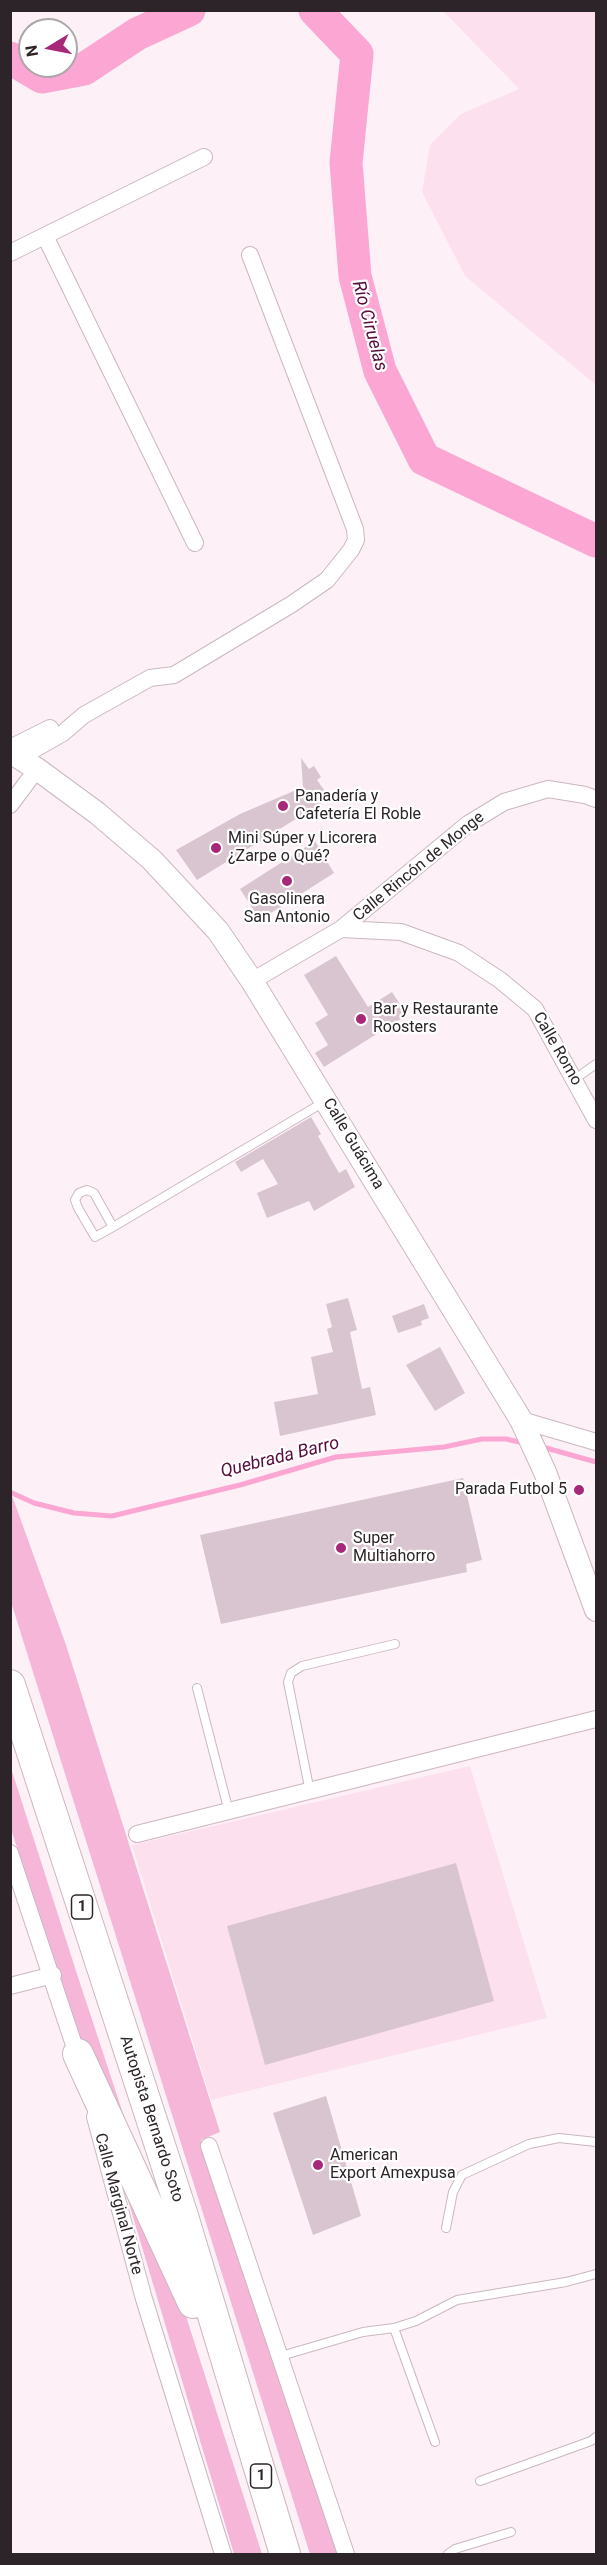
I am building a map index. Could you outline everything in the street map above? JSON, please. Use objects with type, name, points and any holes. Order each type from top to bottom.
[{"type":"highway","name":"Autopista Bernardo Soto","points":[[10,1685],[182,2214],[285,2554]]},
{"type":"highway","points":[[78,2054],[237,2398]]},
{"type":"main road","name":"Calle Guácima","points":[[19,757],[122,833],[152,860],[218,931],[252,981],[524,1426],[545,1472],[597,1610]]},
{"type":"street","points":[[10,253],[204,157]]},
{"type":"street","points":[[45,236],[195,543]]},
{"type":"street","points":[[10,805],[19,757],[63,733],[84,716],[150,678],[174,675],[292,604],[327,580],[351,550],[356,540],[355,530],[250,255]]},
{"type":"street","name":"Calle Rincón de Monge","points":[[252,981],[341,929],[468,824],[504,802],[548,789],[597,799]]},
{"type":"street","name":"Calle Romo","points":[[341,929],[401,932],[459,953],[500,980],[535,1009],[597,1120]]},
{"type":"street","points":[[524,1426],[597,1442]]},
{"type":"street","points":[[137,1834],[597,1719]]},
{"type":"street","name":"Calle Marginal Norte","points":[[12,1862],[78,2054],[144,2299],[223,2554]]},
{"type":"street","points":[[10,1986],[52,1976]]},
{"type":"street","points":[[209,2146],[346,2554]]},
{"type":"lane","points":[[575,1079],[597,1064]]},
{"type":"lane","points":[[113,1227],[94,1193],[87,1190],[79,1193],[75,1200],[95,1237],[113,1227],[326,1100]]},
{"type":"lane","points":[[309,1791],[288,1682],[291,1672],[302,1666],[395,1644]]},
{"type":"lane","points":[[197,1688],[229,1812]]},
{"type":"lane","points":[[446,2228],[453,2192],[462,2175],[528,2144],[559,2138],[597,2142]]},
{"type":"lane","points":[[281,2356],[363,2332],[394,2328],[416,2321],[457,2300],[566,2282],[597,2274]]},
{"type":"lane","points":[[394,2328],[435,2442]]},
{"type":"lane","points":[[480,2481],[591,2441],[597,2436]]},
{"type":"lane","points":[[448,2554],[455,2549],[511,2532]]},
{"type":"shaded area","points":[[443,11],[596,11],[596,385],[465,276],[422,192],[430,145],[461,114],[519,89]]},
{"type":"shaded area","points":[[10,1490],[66,1645],[220,2132],[201,2140],[338,2554],[310,2554],[11,1602]]},
{"type":"shaded area","points":[[10,1765],[144,2177],[83,2052],[11,1829]]},
{"type":"shaded area","points":[[470,1766],[547,2018],[211,2100],[132,1845]]},
{"type":"shaded area","points":[[121,2177],[185,2313],[262,2554],[234,2554]]},
{"type":"building","points":[[301,758],[309,769],[314,766],[321,777],[317,780],[330,798],[197,880],[176,850],[240,814],[303,787]]},
{"type":"building","name":"Gasolinera San Antonio","points":[[315,841],[334,873],[260,920],[240,889]]},
{"type":"building","name":"Bar y Restaurante Roosters","points":[[336,956],[368,1007],[392,992],[407,1015],[324,1067],[315,1053],[328,1045],[315,1023],[328,1015],[304,975]]},
{"type":"building","points":[[311,1117],[321,1134],[318,1136],[339,1173],[346,1169],[355,1187],[314,1211],[309,1201],[267,1218],[257,1193],[278,1184],[263,1159],[241,1172],[235,1162]]},
{"type":"building","points":[[348,1298],[357,1330],[350,1332],[362,1389],[370,1387],[376,1415],[280,1436],[274,1402],[318,1394],[311,1357],[333,1352],[327,1329],[332,1327],[326,1304]]},
{"type":"building","points":[[424,1304],[429,1318],[421,1321],[422,1325],[398,1333],[392,1316]]},
{"type":"building","points":[[440,1347],[465,1393],[435,1411],[406,1365]]},
{"type":"building","name":"Super Multiahorro","points":[[463,1478],[482,1560],[466,1564],[467,1572],[221,1624],[200,1535]]},
{"type":"building","points":[[456,1863],[494,2001],[265,2065],[227,1926]]},
{"type":"building","name":"American Export Amexpusa","points":[[326,2096],[361,2216],[313,2235],[273,2113]]},
{"type":"waterway","name":"Río Ciruelas","points":[[10,58],[42,77],[84,69],[137,34],[189,10]]},
{"type":"waterway","name":"Río Ciruelas","points":[[315,10],[357,54],[346,163],[355,276],[380,371],[424,459],[596,541]]},
{"type":"waterway","name":"Quebrada Barro","points":[[10,1492],[34,1503],[74,1513],[112,1516],[240,1485],[336,1457],[444,1447],[482,1439],[506,1439],[524,1443]]},
{"type":"waterway","name":"Quebrada Barro","points":[[539,1446],[596,1462]]},
{"type":"place","name":"Panadería y Cafetería El Roble","points":[[283,806]]},
{"type":"place","name":"Mini Súper y Licorera ¿Zarpe o Qué?","points":[[216,848]]},
{"type":"place","name":"Gasolinera San Antonio","points":[[287,881]]},
{"type":"place","name":"Bar y Restaurante Roosters","points":[[361,1019]]},
{"type":"place","name":"Parada Futbol 5","points":[[579,1490]]},
{"type":"place","name":"Super Multiahorro","points":[[341,1548]]},
{"type":"place","name":"American Export Amexpusa","points":[[318,2165]]}]
